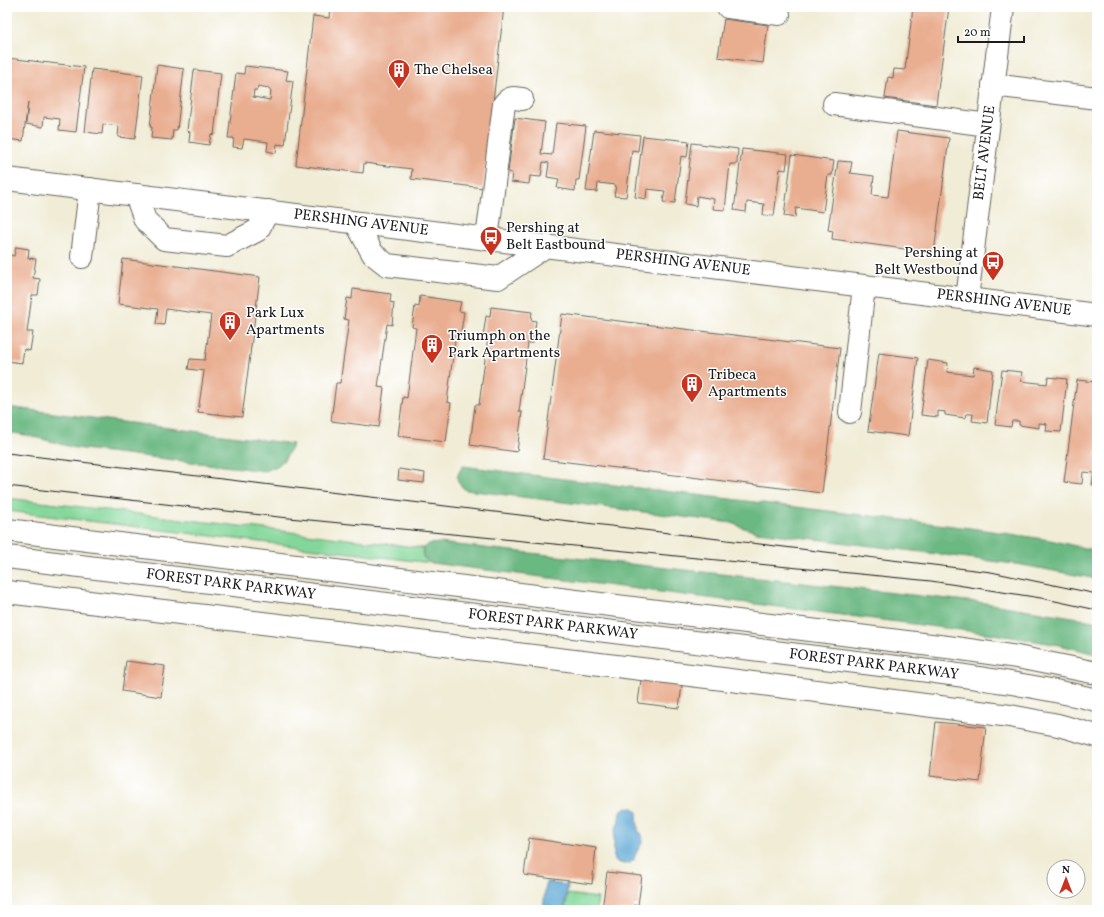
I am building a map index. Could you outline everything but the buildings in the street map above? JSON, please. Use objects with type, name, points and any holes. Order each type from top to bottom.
[{"type":"main road","points":[[728,7],[779,14]]},
{"type":"main road","name":"BELT AVENUE","points":[[967,299],[1003,7]]},
{"type":"main road","points":[[993,85],[1097,98]]},
{"type":"main road","points":[[487,239],[504,104],[508,99],[522,99]]},
{"type":"main road","points":[[834,104],[988,125]]},
{"type":"main road","name":"PERSHING AVENUE","points":[[7,179],[1097,315]]},
{"type":"main road","points":[[82,257],[90,189]]},
{"type":"main road","points":[[136,195],[145,220],[164,239],[172,240],[228,246],[258,230],[268,211]]},
{"type":"main road","points":[[356,223],[373,254],[387,265],[498,278],[546,246]]},
{"type":"main road","points":[[850,412],[864,286]]},
{"type":"main road","name":"FOREST PARK PARKWAY","points":[[7,530],[955,648],[1017,657],[1097,673]]},
{"type":"main road","name":"FOREST PARK PARKWAY","points":[[7,557],[929,671],[1010,682],[1097,700]]},
{"type":"main road","points":[[7,592],[707,677],[1010,716],[1058,725],[1097,736]]},
{"type":"green space","points":[[7,407],[293,444],[288,454],[280,464],[265,471],[75,448],[7,432]]},
{"type":"green space","points":[[463,466],[978,529],[1050,540],[1097,551],[1097,579],[1022,565],[757,532],[732,523],[466,490],[457,479]]},
{"type":"green space","points":[[7,498],[423,548],[423,557],[431,563],[7,511]]},
{"type":"green space","points":[[439,543],[985,603],[1079,618],[1097,622],[1097,654],[1059,645],[1000,635],[431,563],[423,557],[423,548],[429,544]]},
{"type":"green space","points":[[568,894],[598,898],[596,910],[565,910]]},
{"type":"water","points":[[628,807],[637,811],[638,830],[643,838],[643,841],[635,855],[634,860],[624,864],[617,862],[614,859],[614,837],[620,812]]},
{"type":"water","points":[[546,882],[568,885],[564,910],[543,910]]},
{"type":"tram line","points":[[7,453],[991,572],[1097,594]]},
{"type":"tram line","points":[[7,486],[279,517],[931,581],[1041,598],[1097,610]]},
{"type":"place","name":"The Chelsea","points":[[399,90]]},
{"type":"place","name":"Pershing at Belt Eastbound","points":[[491,256]]},
{"type":"place","name":"Pershing at Belt Westbound","points":[[993,282]]},
{"type":"place","name":"Park Lux Apartments","points":[[230,342]]},
{"type":"place","name":"Triumph on the Park Apartments","points":[[432,364]]},
{"type":"place","name":"Tribeca Apartments","points":[[692,404]]}]
